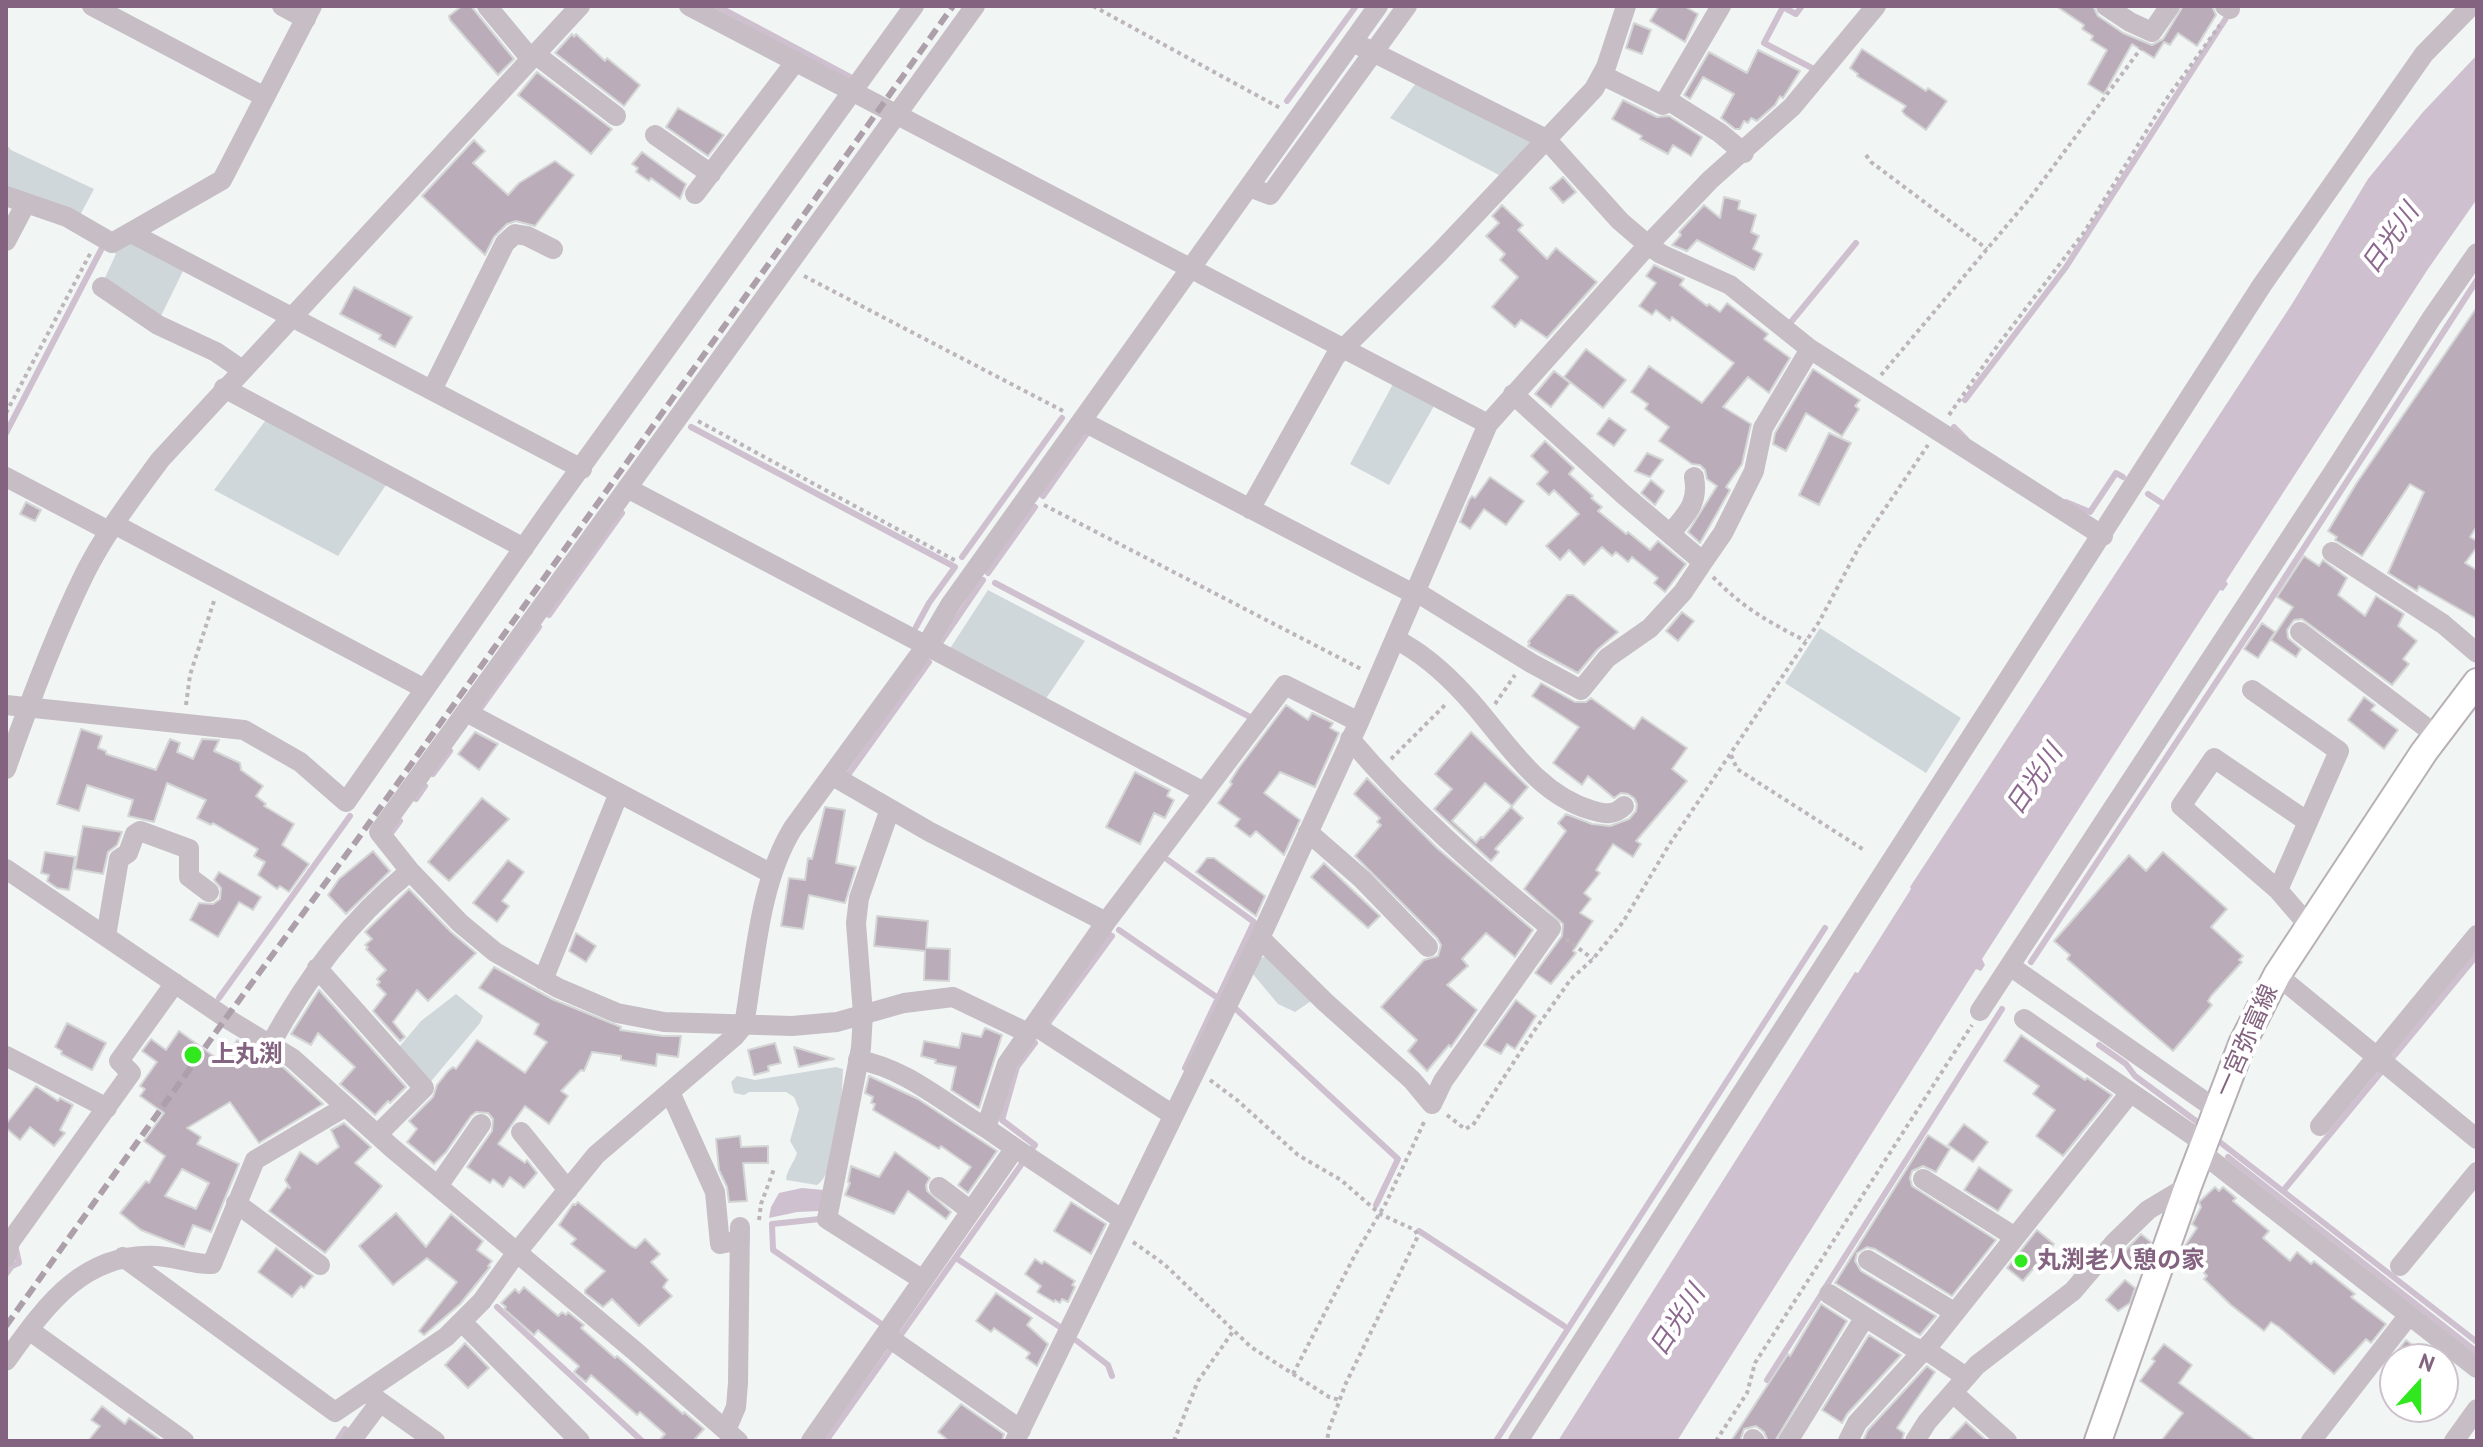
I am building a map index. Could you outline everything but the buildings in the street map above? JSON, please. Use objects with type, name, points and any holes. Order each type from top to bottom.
[{"type":"main road","name":"一宮弥富線","points":[[2098,1441],[2242,1044],[2277,975],[2309,926],[2436,735],[2473,693]]},
{"type":"street","points":[[92,6],[265,97]]},
{"type":"street","points":[[6,241],[16,200],[67,217],[112,243],[222,180],[309,12],[282,6]]},
{"type":"street","points":[[487,6],[533,57],[616,116]]},
{"type":"street","points":[[6,769],[28,707],[85,572],[111,527],[160,460],[580,6]]},
{"type":"street","points":[[689,6],[1488,424]]},
{"type":"street","points":[[6,705],[244,730],[300,762],[346,802],[524,548],[914,6]]},
{"type":"street","points":[[975,6],[379,832],[410,871],[460,923],[495,952],[543,980],[617,1013],[664,1022],[792,1026],[837,1022],[904,1003],[953,997],[1031,1029],[1173,1115]]},
{"type":"street","points":[[123,1257],[335,1412],[373,1397],[462,1322],[482,1301],[517,1252],[596,1155],[734,1037],[744,1025],[772,874],[783,844],[1378,6]]},
{"type":"street","points":[[1249,187],[1270,195],[1407,6]]},
{"type":"street","points":[[1250,509],[1335,357],[1594,89],[1602,75],[1626,6]]},
{"type":"street","points":[[1602,75],[1663,105],[1721,6]]},
{"type":"street","points":[[885,1335],[1018,1435],[1260,938],[1488,424],[1710,180],[1744,153],[1792,107],[1876,6]]},
{"type":"street","points":[[2106,6],[2152,32],[2170,6]]},
{"type":"street","points":[[1518,1441],[2262,285],[2424,54],[2471,6]]},
{"type":"street","points":[[1353,42],[1546,139],[1620,221],[1648,245],[1730,285],[1810,349],[2103,536]]},
{"type":"street","points":[[695,194],[796,61]]},
{"type":"street","points":[[1666,99],[1720,133],[1744,153]]},
{"type":"street","points":[[655,135],[711,174]]},
{"type":"street","points":[[131,233],[582,469]]},
{"type":"street","points":[[432,390],[505,243],[515,234],[527,236],[553,249]]},
{"type":"street","points":[[1980,1011],[2477,253]]},
{"type":"street","points":[[102,287],[158,325],[216,352],[242,370]]},
{"type":"street","points":[[1082,421],[1414,593],[1526,661],[1581,690],[1607,658],[1650,628],[1683,592],[1723,533],[1754,471],[1763,428],[1810,349]]},
{"type":"street","points":[[224,388],[524,548]]},
{"type":"street","points":[[1513,394],[1703,562]]},
{"type":"street","points":[[6,477],[221,580],[425,689]]},
{"type":"street","points":[[1670,534],[1691,508],[1697,492],[1694,477]]},
{"type":"street","points":[[627,488],[1204,792]]},
{"type":"street","points":[[2332,552],[2443,624],[2477,653]]},
{"type":"street","points":[[2300,632],[2436,735]]},
{"type":"street","points":[[1395,639],[1412,648],[1460,690],[1528,769],[1561,796],[1606,815],[1618,812],[1624,806]]},
{"type":"street","points":[[986,1128],[1007,1064],[1106,922],[1285,685],[1354,730],[1378,772],[1496,884],[1551,928],[1443,1081],[1432,1104],[1412,1080],[1260,938]]},
{"type":"street","points":[[2252,690],[2339,751],[2278,890]]},
{"type":"street","points":[[466,712],[772,874]]},
{"type":"street","points":[[2308,822],[2214,758],[2181,806],[2278,890],[2309,926]]},
{"type":"street","points":[[833,776],[1106,922]]},
{"type":"street","points":[[543,980],[619,793]]},
{"type":"street","points":[[890,809],[859,898],[856,923],[863,1014],[858,1060],[827,1219],[923,1280]]},
{"type":"street","points":[[106,936],[119,859],[128,853],[135,834],[140,831],[189,849],[189,877],[209,892]]},
{"type":"street","points":[[1308,832],[1362,879],[1428,947]]},
{"type":"street","points":[[6,869],[292,1058],[377,1135],[732,1436]]},
{"type":"street","points":[[270,1045],[317,968],[374,900],[410,871]]},
{"type":"street","points":[[2320,1126],[2477,935]]},
{"type":"street","points":[[2010,966],[2217,1110]]},
{"type":"street","points":[[317,968],[424,1088],[377,1135]]},
{"type":"street","points":[[2277,975],[2477,1139]]},
{"type":"street","points":[[6,1254],[10,1242],[131,1073],[119,1061],[175,983]]},
{"type":"street","points":[[2024,1019],[2202,1148],[2477,1368]]},
{"type":"street","points":[[6,1056],[107,1108]]},
{"type":"street","points":[[858,1060],[879,1064],[926,1089],[1015,1148],[1121,1226]]},
{"type":"street","points":[[670,1092],[715,1192],[720,1244],[740,1233],[738,1383],[732,1436]]},
{"type":"street","points":[[1848,1441],[1857,1423],[1923,1351],[2130,1093]]},
{"type":"street","points":[[6,1361],[58,1294],[95,1266],[123,1257],[158,1256],[212,1264],[255,1160],[345,1107]]},
{"type":"street","points":[[438,1186],[481,1124]]},
{"type":"street","points":[[521,1132],[568,1190]]},
{"type":"street","points":[[811,1441],[1015,1148]]},
{"type":"street","points":[[2400,1266],[2477,1172]]},
{"type":"street","points":[[1923,1179],[2015,1237]]},
{"type":"street","points":[[1915,1441],[1927,1422],[1977,1365],[2073,1291],[2114,1243],[2148,1210],[2188,1186]]},
{"type":"street","points":[[939,1187],[971,1211]]},
{"type":"street","points":[[236,1203],[320,1265]]},
{"type":"street","points":[[1868,1260],[1954,1312]]},
{"type":"street","points":[[1829,1294],[1932,1354],[2007,1441]]},
{"type":"street","points":[[2311,1441],[2409,1315]]},
{"type":"street","points":[[1788,1441],[1865,1317]]},
{"type":"street","points":[[462,1322],[580,1441]]},
{"type":"street","points":[[29,1330],[184,1441]]},
{"type":"street","points":[[351,1441],[373,1397]]},
{"type":"street","points":[[373,1397],[435,1441]]},
{"type":"street","points":[[2454,1441],[2477,1409]]},
{"type":"path","points":[[1093,6],[1299,118]]},
{"type":"path","points":[[1293,1374],[1380,1214],[1432,1104],[1465,1129],[1473,1125],[1571,979],[1593,959],[1623,922],[1669,845],[1819,622],[1859,547],[1998,345],[2085,231],[2227,8]]},
{"type":"path","points":[[1870,388],[2030,198],[2152,32]]},
{"type":"path","points":[[1866,155],[1871,162],[1987,249]]},
{"type":"path","points":[[6,413],[100,236]]},
{"type":"path","points":[[788,267],[1082,421]]},
{"type":"path","points":[[682,413],[974,571]]},
{"type":"path","points":[[1028,496],[1378,677]]},
{"type":"path","points":[[1703,562],[1709,574],[1735,600],[1760,618],[1806,641]]},
{"type":"path","points":[[184,723],[190,675],[221,580]]},
{"type":"path","points":[[1485,719],[1526,661]]},
{"type":"path","points":[[1378,772],[1460,690]]},
{"type":"path","points":[[1731,755],[1737,769],[1864,850]]},
{"type":"path","points":[[1551,928],[1593,959]]},
{"type":"path","points":[[1716,1441],[1747,1393],[1755,1363],[1980,1011]]},
{"type":"path","points":[[1196,1069],[1237,1100],[1298,1155],[1341,1180],[1380,1214],[1415,1230],[1418,1236],[1340,1400],[1327,1441]]},
{"type":"path","points":[[1121,1226],[1251,1347],[1329,1397],[1340,1400]]},
{"type":"path","points":[[1174,1441],[1198,1381],[1234,1330]]},
{"type":"shaded area","points":[[1419,79],[1531,137],[1532,144],[1501,176],[1390,118]]},
{"type":"shaded area","points":[[6,144],[11,150],[94,189],[79,217],[6,191]]},
{"type":"shaded area","points":[[130,242],[184,269],[159,320],[103,282],[116,254],[112,251]]},
{"type":"shaded area","points":[[1393,384],[1434,406],[1389,485],[1350,464]]},
{"type":"shaded area","points":[[268,417],[388,482],[338,556],[214,490]]},
{"type":"shaded area","points":[[988,590],[1085,641],[1045,700],[949,650]]},
{"type":"shaded area","points":[[1820,628],[1961,718],[1926,773],[1785,683]]},
{"type":"shaded area","points":[[1269,954],[1314,999],[1295,1012],[1278,1004],[1252,973],[1258,960]]},
{"type":"shaded area","points":[[456,994],[483,1016],[427,1086],[395,1052],[421,1021]]},
{"type":"shaded area","points":[[836,1067],[843,1069],[842,1096],[830,1165],[817,1185],[786,1180],[797,1153],[790,1141],[799,1109],[794,1097],[786,1092],[734,1093],[731,1082],[737,1076],[755,1080]]},
{"type":"water","name":"日光川","points":[[2477,55],[2477,199],[2428,269],[2226,581],[2228,584],[2223,591],[2220,590],[1982,959],[1985,965],[1981,971],[1976,969],[1677,1441],[1558,1441],[1855,972],[1858,973],[1910,887],[2292,304],[2368,179],[2423,112]]},
{"type":"water","points":[[802,1188],[824,1190],[819,1211],[769,1218],[779,1193]]},
{"type":"waterway","points":[[717,6],[850,77]]},
{"type":"waterway","points":[[1287,101],[1356,6]]},
{"type":"waterway","points":[[1802,6],[1796,14],[1783,7],[1764,43],[1812,68]]},
{"type":"waterway","points":[[1965,400],[2066,267],[2230,12]]},
{"type":"waterway","points":[[1791,322],[1856,243]]},
{"type":"waterway","points":[[6,433],[103,246]]},
{"type":"waterway","points":[[2031,962],[2477,280]]},
{"type":"waterway","points":[[962,557],[1062,418]]},
{"type":"waterway","points":[[691,427],[955,567],[916,627]]},
{"type":"waterway","points":[[1954,427],[1966,439]]},
{"type":"waterway","points":[[1043,496],[1088,432],[1091,433]]},
{"type":"waterway","points":[[2066,502],[2090,512],[2116,473],[2123,477]]},
{"type":"waterway","points":[[2148,494],[2168,507]]},
{"type":"waterway","points":[[988,573],[1035,507]]},
{"type":"waterway","points":[[549,615],[622,513]]},
{"type":"waterway","points":[[940,643],[983,580]]},
{"type":"waterway","points":[[995,583],[1250,717]]},
{"type":"waterway","points":[[480,709],[539,627]]},
{"type":"waterway","points":[[848,775],[929,662]]},
{"type":"waterway","points":[[433,774],[450,751]]},
{"type":"waterway","points":[[416,799],[425,786]]},
{"type":"waterway","points":[[219,998],[350,816]]},
{"type":"waterway","points":[[392,832],[400,821]]},
{"type":"waterway","points":[[1168,860],[1254,922],[1185,1068]]},
{"type":"waterway","points":[[1496,1441],[1825,928]]},
{"type":"waterway","points":[[1119,930],[1215,996]]},
{"type":"waterway","points":[[1046,1026],[1112,936],[1107,933]]},
{"type":"waterway","points":[[2393,1057],[2477,955]]},
{"type":"waterway","points":[[1825,1288],[2002,1009]]},
{"type":"waterway","points":[[1237,1010],[1398,1159],[1376,1205]]},
{"type":"waterway","points":[[1032,1149],[1035,1145],[1002,1120],[1017,1067],[1035,1043]]},
{"type":"waterway","points":[[2099,1045],[2196,1121]]},
{"type":"waterway","points":[[2283,1191],[2382,1071]]},
{"type":"waterway","points":[[2221,1143],[2477,1342]]},
{"type":"waterway","points":[[2228,1157],[2477,1352]]},
{"type":"waterway","points":[[900,1336],[1021,1165]]},
{"type":"waterway","points":[[821,1215],[820,1219],[772,1224],[773,1250],[880,1323]]},
{"type":"waterway","points":[[1419,1231],[1564,1326]]},
{"type":"waterway","points":[[6,1274],[19,1263],[16,1249]]},
{"type":"waterway","points":[[956,1258],[1063,1329]]},
{"type":"waterway","points":[[1767,1380],[1821,1295]]},
{"type":"waterway","points":[[497,1307],[642,1441]]},
{"type":"waterway","points":[[1077,1341],[1108,1365],[1112,1376]]},
{"type":"waterway","points":[[826,1441],[889,1352]]},
{"type":"waterway","points":[[337,1441],[345,1429]]},
{"type":"railway","points":[[6,1326],[953,6]]},
{"type":"place","name":"上丸渕","points":[[193,1055]]},
{"type":"place","name":"丸渕老人憩の家","points":[[2021,1261]]}]
